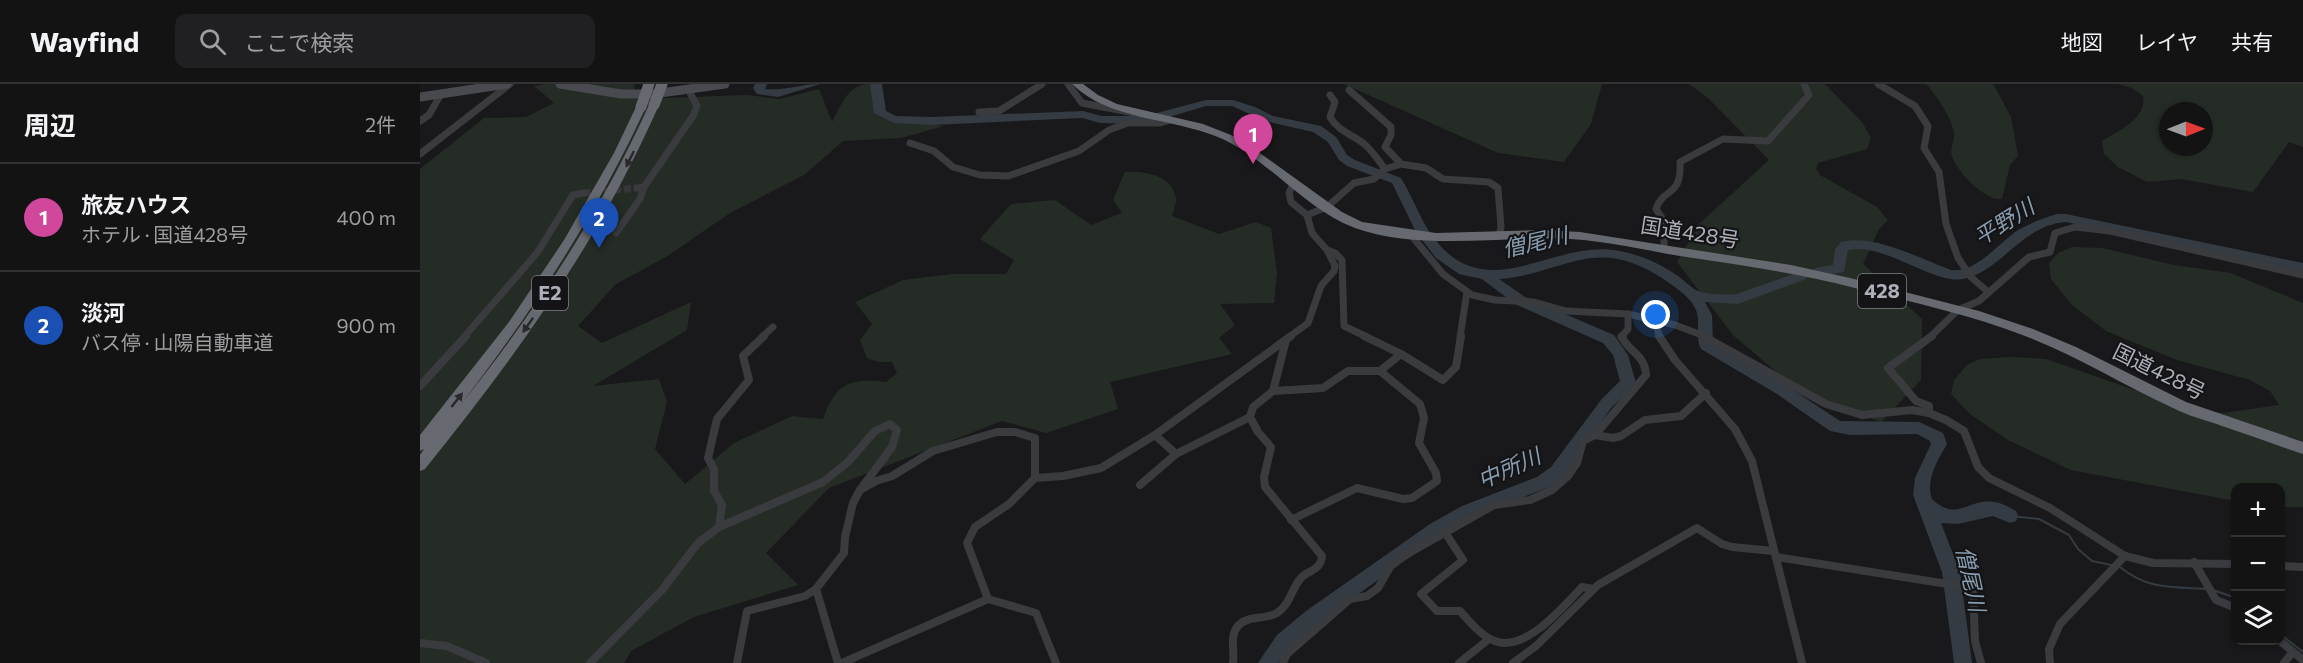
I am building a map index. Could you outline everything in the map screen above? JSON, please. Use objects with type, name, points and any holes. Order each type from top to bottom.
[{"type":"highway","name":"E2","points":[[420,445],[502,342],[541,286],[597,196],[641,107],[649,84]]},
{"type":"highway","name":"E2","points":[[420,465],[517,341],[556,285],[626,168],[662,84]]},
{"type":"highway","name":"国道428号","points":[[1077,84],[1106,103],[1199,126],[1227,137],[1253,153],[1327,207],[1359,225],[1423,236],[1543,234],[1580,236],[1791,269],[1958,310],[2050,340],[2158,396],[2208,417],[2303,448]]},
{"type":"street","points":[[420,97],[508,84]]},
{"type":"street","points":[[420,154],[508,84]]},
{"type":"street","points":[[560,84],[621,94],[689,91],[725,84]]},
{"type":"street","points":[[980,112],[999,111],[1042,84]]},
{"type":"street","points":[[1068,84],[1082,103],[1122,112],[1139,113]]},
{"type":"street","points":[[1664,248],[1664,237],[1670,230],[1656,209],[1658,203],[1677,189],[1681,177],[1680,162],[1723,139],[1768,141],[1809,95],[1804,84]]},
{"type":"street","points":[[1878,84],[1915,106],[1928,126],[1923,143],[1924,148],[1940,174],[1944,214],[1954,246],[1967,275],[1976,285],[1988,292]]},
{"type":"street","points":[[1349,90],[1388,121],[1392,130],[1391,138],[1385,147],[1401,164]]},
{"type":"street","points":[[616,233],[639,199],[640,187],[693,116],[697,106],[689,91]]},
{"type":"street","points":[[420,122],[429,116],[441,94]]},
{"type":"street","points":[[1330,95],[1335,102],[1330,117],[1333,123],[1342,133],[1364,144],[1385,169]]},
{"type":"street","points":[[910,143],[934,151],[953,167],[980,175],[1008,176],[1079,151],[1109,130],[1128,123],[1159,123],[1164,118]]},
{"type":"street","points":[[1307,215],[1327,207],[1354,183],[1374,179],[1385,169],[1401,164],[1426,168],[1449,180],[1482,181],[1494,185],[1500,193],[1499,236]]},
{"type":"street","points":[[988,598],[968,543],[975,527],[1009,504],[1035,478],[1063,476],[1101,468],[1155,435],[1308,323],[1321,286],[1334,271],[1335,266],[1327,250],[1312,233],[1307,215],[1293,206],[1288,198],[1289,190],[1294,182]]},
{"type":"street","points":[[420,386],[506,291],[537,253],[573,195],[584,193]]},
{"type":"street","points":[[1929,413],[1929,406],[1916,402],[1888,368],[1932,336],[1958,310],[1979,301],[2029,258],[2050,252],[2055,233],[2075,227],[2110,231],[2303,275]]},
{"type":"street","points":[[1423,236],[1422,251],[1443,274],[1467,292],[1495,300],[1534,302],[1566,311],[1628,314],[1654,320],[1699,333],[1714,340],[1826,404],[1862,415],[1912,410],[1929,413],[1957,425],[1964,431],[1978,467],[1989,478],[2050,508],[2125,556],[2153,562],[2231,564]]},
{"type":"street","points":[[1327,250],[1335,253],[1342,260],[1344,327],[1401,354],[1443,380],[1456,367],[1467,292]]},
{"type":"street","points":[[1283,663],[1287,654],[1350,600],[1367,596],[1378,588],[1393,562],[1494,505],[1530,500],[1552,490],[1568,476],[1577,463],[1584,441],[1595,435],[1646,375],[1646,365],[1641,354],[1621,337],[1628,329],[1628,314]]},
{"type":"street","points":[[1654,320],[1663,344],[1746,443],[1802,663]]},
{"type":"street","points":[[719,527],[722,505],[714,490],[714,469],[708,458],[717,419],[749,380],[743,356],[773,327]]},
{"type":"street","points":[[1273,391],[1286,340]]},
{"type":"street","points":[[1233,663],[1233,634],[1238,625],[1248,619],[1278,613],[1285,607],[1293,588],[1303,576],[1320,568],[1322,563],[1322,556],[1265,487],[1264,472],[1271,447],[1258,432],[1250,417],[1253,406],[1273,391],[1311,390],[1335,382],[1348,371],[1380,371],[1401,354]]},
{"type":"street","points":[[1291,520],[1357,488],[1403,499],[1412,498],[1437,481],[1436,473],[1419,443],[1424,418],[1420,404],[1380,371]]},
{"type":"street","points":[[1595,435],[1603,438],[1621,436],[1645,420],[1681,416],[1706,393]]},
{"type":"street","points":[[1140,485],[1176,454],[1250,417]]},
{"type":"street","points":[[590,663],[662,590],[698,543],[719,527],[824,482],[848,462],[875,431],[890,424],[897,430],[897,439],[890,452],[878,464],[860,490],[845,537],[844,553],[816,589],[805,596],[747,611],[737,663]]},
{"type":"street","points":[[860,490],[876,480],[892,476],[933,451],[997,432],[1015,432],[1035,438],[1035,478]]},
{"type":"street","points":[[1155,435],[1176,454]]},
{"type":"street","points":[[1513,663],[1549,634],[1593,589],[1640,557],[1660,550],[1697,528],[1722,544],[1732,547],[1973,588],[1976,641],[1981,663]]},
{"type":"street","points":[[1446,534],[1463,560],[1421,594],[1437,611],[1460,611],[1489,639],[1499,643],[1513,644],[1526,638],[1582,587],[1593,589]]},
{"type":"street","points":[[2050,663],[2049,649],[2060,624],[2125,556]]},
{"type":"street","points":[[2194,562],[2216,600],[2231,606]]},
{"type":"street","points":[[2285,566],[2303,567]]},
{"type":"street","points":[[816,589],[840,663],[988,598],[1036,613],[1056,663]]},
{"type":"street","points":[[1460,663],[1463,658],[1489,639]]},
{"type":"street","points":[[420,643],[448,645],[466,651],[486,663]]},
{"type":"street","points":[[2285,645],[2303,660]]},
{"type":"street","points":[[2284,663],[2293,652]]},
{"type":"shaded area","points":[[634,84],[637,99],[746,95],[780,99],[819,89],[832,122],[850,92],[869,84],[887,117],[944,126],[901,138],[843,141],[804,175],[730,213],[666,257],[616,284],[578,326],[602,343],[691,302],[687,330],[593,386],[659,379],[667,402],[655,449],[685,484],[734,443],[792,416],[823,419],[833,397],[839,390],[853,382],[886,382],[897,373],[892,362],[879,362],[867,358],[860,340],[872,324],[855,302],[903,280],[952,274],[1006,274],[1014,260],[980,239],[1011,204],[1055,200],[1091,225],[1122,213],[1113,200],[1125,172],[1140,172],[1156,176],[1163,179],[1173,190],[1176,200],[1172,216],[1219,234],[1256,222],[1271,228],[1277,273],[1274,303],[1220,304],[1235,325],[1219,338],[1232,354],[1110,382],[1118,409],[1046,433],[1002,421],[829,488],[766,553],[798,585],[694,617],[631,651],[624,663],[420,663],[420,169],[484,118],[526,117],[554,103],[534,86]]},
{"type":"shaded area","points":[[1344,84],[1602,84],[1591,124],[1564,162],[1498,153]]},
{"type":"shaded area","points":[[1689,84],[1825,84],[1862,122],[1871,138],[1867,149],[1818,163],[1816,169],[1820,175],[1877,207],[1888,220],[1879,229],[1863,264],[1922,319],[1921,380],[1881,422],[1800,392],[1733,335],[1677,262],[1699,224],[1769,160],[1708,98]]},
{"type":"shaded area","points":[[1926,84],[1993,84],[1995,87],[2011,117],[2018,156],[2010,165],[2002,199],[1995,199],[1980,191],[1959,169],[1951,153],[1954,133],[1950,120]]},
{"type":"shaded area","points":[[2118,84],[2303,84],[2303,147],[2289,142],[2253,192],[2181,179],[2147,182],[2118,167],[2104,154],[2102,141],[2136,118],[2141,111],[2143,96],[2132,88]]},
{"type":"shaded area","points":[[2072,247],[2102,248],[2174,265],[2231,273],[2303,303],[2303,507],[2285,507],[2285,483],[2231,483],[2231,500],[2071,470],[2008,440],[1970,414],[1951,394],[1954,380],[1967,365],[1980,359],[2011,357],[2046,359],[2189,409],[2224,413],[2279,405],[2270,391],[2250,380],[2177,360],[2106,331],[2071,304],[2051,279],[2049,263],[2058,253]]},
{"type":"waterway","name":"僧尾川","points":[[761,84],[759,88],[761,92],[778,94],[814,84]]},
{"type":"waterway","name":"僧尾川","points":[[876,84],[880,113],[894,119],[932,121],[1083,114],[1100,119],[1145,120],[1206,103],[1233,103],[1251,109],[1269,119],[1317,129],[1332,140],[1343,157],[1351,163],[1397,181],[1415,220],[1440,255],[1464,271],[1486,275]]},
{"type":"waterway","name":"平野川","points":[[1820,271],[1839,269],[1842,249],[1846,245],[1856,245],[1887,251],[1949,274],[1962,275],[1978,268],[2032,228],[2049,221],[2066,218],[2303,268]]},
{"type":"waterway","name":"僧尾川","points":[[1486,275],[1526,270],[1587,253],[1623,256],[1646,263],[1680,284],[1698,301],[1705,315],[1706,345],[1782,390],[1836,427],[1850,429],[1919,428],[1937,437],[1939,444],[1921,487],[1925,503],[1936,513],[1958,517],[1979,510],[1993,509],[2010,516]]},
{"type":"waterway","name":"中所川","points":[[1267,663],[1284,641],[1312,617],[1436,529],[1468,511],[1543,482],[1557,472],[1606,404],[1628,383],[1620,355],[1609,339],[1520,301],[1496,285],[1486,275]]},
{"type":"waterway","name":"平野川","points":[[1693,295],[1728,300],[1738,299],[1801,276]]},
{"type":"waterway","name":"僧尾川","points":[[1927,507],[1951,572],[1963,663]]},
{"type":"waterway","points":[[2010,516],[2039,519],[2069,535],[2078,549],[2092,561],[2111,565]]},
{"type":"waterway","points":[[2120,567],[2151,584],[2207,589]]},
{"type":"waterway","points":[[2213,590],[2231,596]]},
{"type":"waterway","points":[[2285,638],[2303,652]]},
{"type":"tunnel","points":[[584,193],[637,188]]},
{"type":"place","name":"旅友ハウス","points":[[1253,164]]},
{"type":"place","name":"淡河","points":[[599,248]]}]
